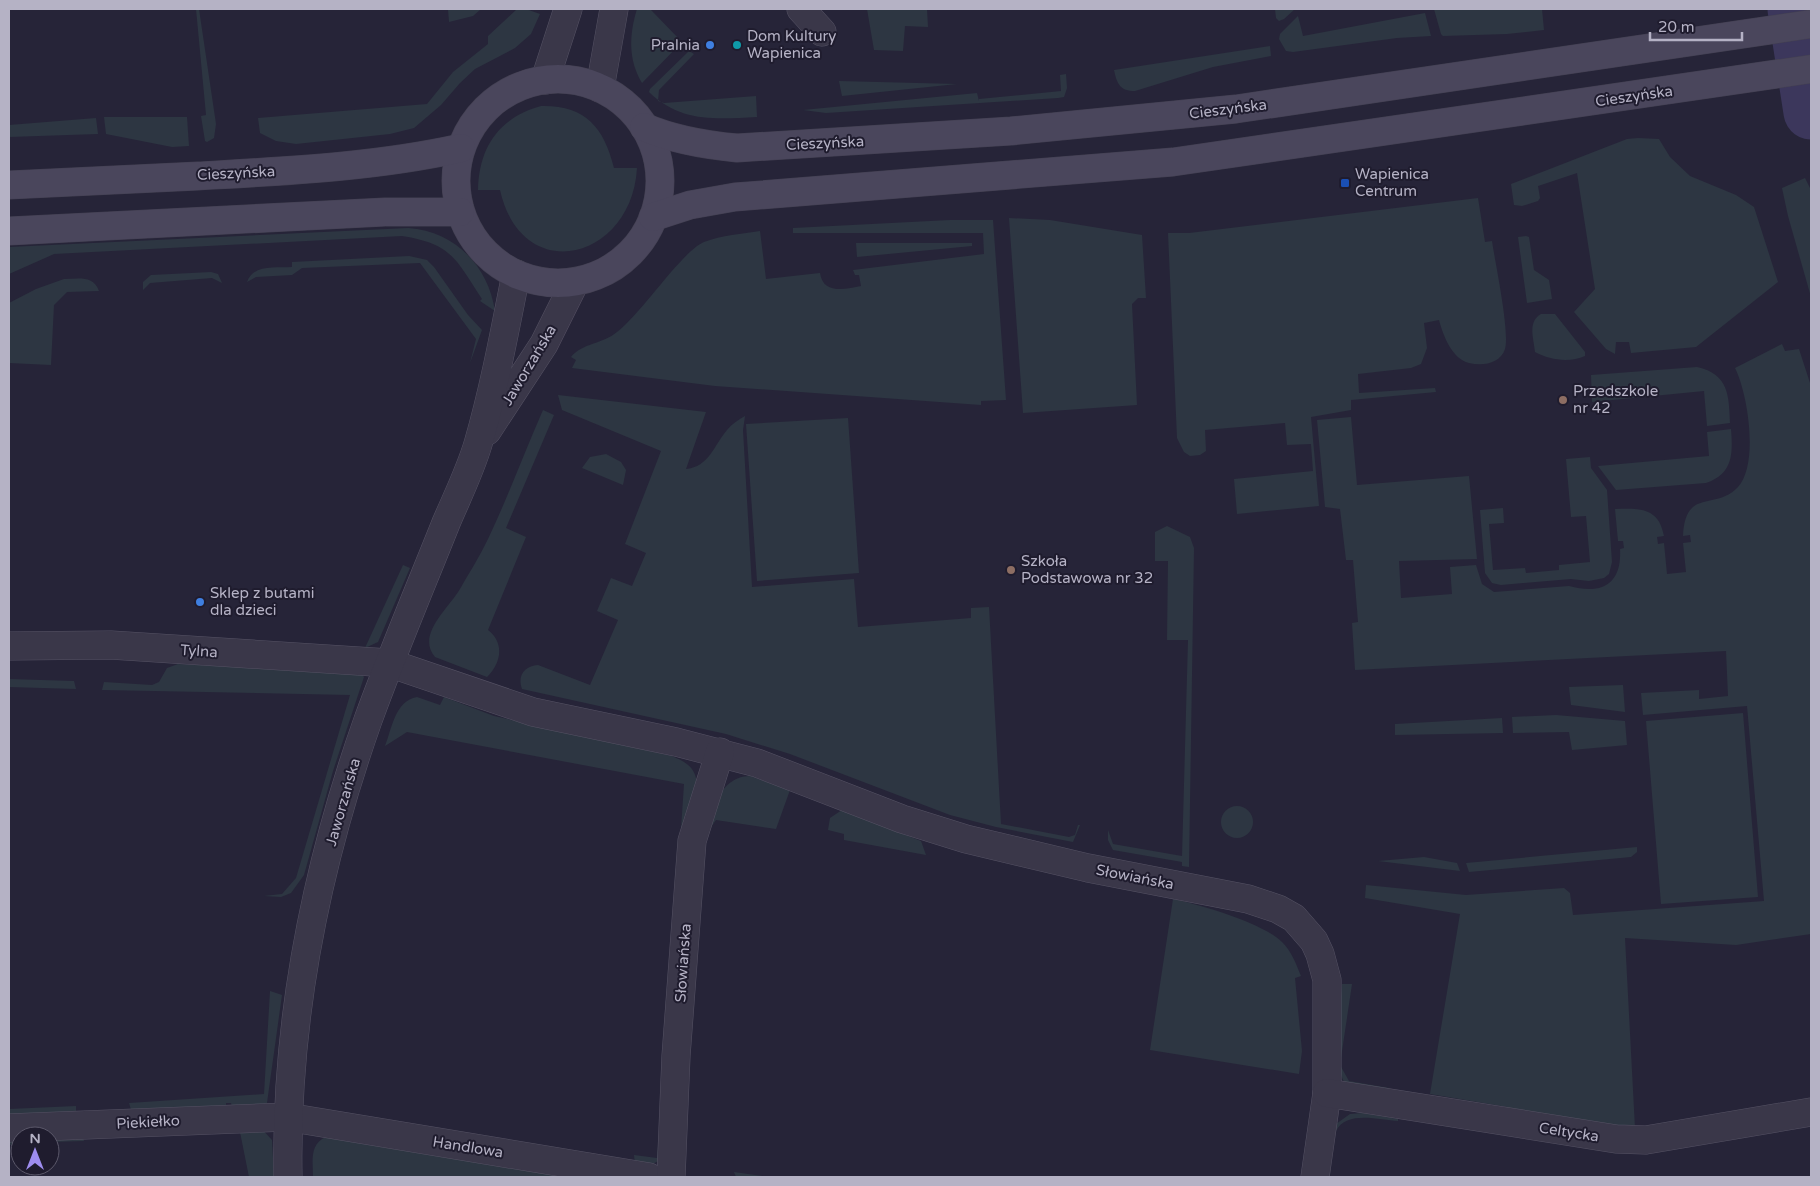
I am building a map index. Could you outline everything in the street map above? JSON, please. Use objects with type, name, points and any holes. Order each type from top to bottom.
[{"type":"main road","name":"Cieszyńska","points":[[644,127],[660,134],[701,144],[737,148],[1088,125],[1236,109],[1811,24]]},
{"type":"main road","name":"Cieszyńska","points":[[653,217],[690,205],[735,197],[1173,162],[1811,69]]},
{"type":"main road","points":[[545,80],[573,81],[600,88],[625,104],[644,127],[656,155],[659,171],[659,193],[653,217],[641,240],[622,260],[600,273],[575,282],[545,282],[516,274],[497,263],[481,249],[469,232],[460,212],[456,169],[461,148],[474,123],[493,102],[518,87],[545,80]]},
{"type":"main road","name":"Cieszyńska","points":[[9,185],[238,174],[365,165],[415,158],[461,148]]},
{"type":"main road","points":[[9,231],[376,212],[460,212]]},
{"type":"street","points":[[545,80],[568,9]]},
{"type":"street","points":[[600,88],[614,9]]},
{"type":"street","points":[[801,9],[822,32]]},
{"type":"street","name":"Jaworzańska","points":[[288,1177],[287,1117],[290,1073],[300,989],[320,886],[351,772],[389,664],[478,445],[516,274]]},
{"type":"street","name":"Jaworzańska","points":[[478,445],[544,344],[575,282]]},
{"type":"street","name":"Tylna","points":[[9,646],[111,646],[389,664]]},
{"type":"street","name":"Słowiańska","points":[[389,664],[533,712],[720,752],[794,776],[902,819],[966,839],[1088,868],[1248,898],[1278,909],[1294,918],[1305,929],[1320,954],[1325,970],[1328,996],[1327,1093],[1315,1177]]},
{"type":"street","name":"Słowiańska","points":[[671,1177],[676,1056],[692,841],[720,752]]},
{"type":"street","name":"Celtycka","points":[[1327,1093],[1624,1140],[1646,1140],[1811,1112]]},
{"type":"street","name":"Piekiełko","points":[[9,1128],[287,1117]]},
{"type":"street","name":"Handlowa","points":[[287,1117],[649,1177]]},
{"type":"shaded area","points":[[196,9],[199,9],[216,124],[214,138],[207,142],[205,141],[201,116],[206,115]]},
{"type":"shaded area","points":[[448,9],[481,9],[473,16],[449,22]]},
{"type":"shaded area","points":[[517,9],[526,9],[540,14],[531,34],[515,48],[475,69],[441,105],[414,128],[390,134],[296,144],[276,141],[260,133],[258,118],[427,104],[453,72],[488,44],[488,36]]},
{"type":"shaded area","points":[[637,9],[650,9],[682,42],[642,83],[634,65],[631,47],[632,28]]},
{"type":"shaded area","points":[[867,9],[927,9],[928,27],[905,26],[903,51],[874,50]]},
{"type":"shaded area","points":[[1275,9],[1295,9],[1279,21],[1276,18]]},
{"type":"shaded area","points":[[1434,9],[1542,9],[1544,30],[1507,34],[1443,36]]},
{"type":"shaded area","points":[[1425,13],[1431,36],[1397,38],[1293,52],[1286,51],[1279,39],[1280,34],[1298,16],[1303,36]]},
{"type":"shaded area","points":[[1270,46],[1271,56],[1213,67],[1135,91],[1126,90],[1120,86],[1114,70]]},
{"type":"shaded area","points":[[689,51],[694,54],[659,90],[658,100],[649,92],[650,89]]},
{"type":"shaded area","points":[[1066,74],[1067,88],[1064,97],[1058,98],[826,113],[803,110],[977,93],[979,101],[979,99],[1061,91],[1060,75]]},
{"type":"shaded area","points":[[839,81],[957,84],[842,96]]},
{"type":"shaded area","points":[[756,96],[757,117],[700,117],[686,114],[661,102]]},
{"type":"shaded area","points":[[541,106],[556,107],[581,114],[598,130],[605,141],[614,168],[637,168],[631,199],[617,224],[597,241],[575,250],[552,250],[530,241],[512,221],[500,190],[478,190],[482,161],[494,137],[513,118]]},
{"type":"shaded area","points":[[104,117],[187,117],[189,146],[172,147],[106,134]]},
{"type":"shaded area","points":[[96,118],[98,134],[9,137],[9,125]]},
{"type":"shaded area","points":[[1627,139],[1659,139],[1670,157],[1690,176],[1736,195],[1754,207],[1778,282],[1696,347],[1631,353],[1629,342],[1616,342],[1615,354],[1606,349],[1574,312],[1595,289],[1577,173],[1538,186],[1540,198],[1538,201],[1522,206],[1514,205],[1511,184]]},
{"type":"shaded area","points":[[1805,178],[1811,190],[1811,297],[1782,188]]},
{"type":"shaded area","points":[[1478,198],[1485,242],[1492,241],[1502,296],[1506,328],[1503,354],[1495,361],[1485,364],[1463,361],[1449,346],[1439,320],[1424,323],[1427,348],[1421,364],[1411,368],[1358,374],[1359,393],[1435,388],[1436,392],[1351,400],[1351,410],[1311,417],[1319,506],[1237,514],[1234,479],[1313,471],[1311,444],[1287,445],[1285,423],[1205,430],[1206,451],[1200,455],[1190,456],[1184,452],[1177,438],[1168,233],[1189,233]]},
{"type":"shaded area","points":[[1009,218],[1050,220],[1142,235],[1146,298],[1138,298],[1132,304],[1137,405],[1023,413]]},
{"type":"shaded area","points":[[950,220],[993,220],[1006,400],[981,401],[981,405],[715,386],[572,368],[576,360],[571,357],[576,352],[617,332],[638,311],[673,269],[704,242],[725,236],[760,231],[766,279],[820,273],[822,280],[830,288],[842,289],[861,286],[859,275],[855,275],[853,270],[984,254],[983,233],[793,233],[793,228]]},
{"type":"shaded area","points":[[408,228],[440,236],[454,243],[466,253],[477,265],[485,279],[495,311],[480,301],[482,299],[459,264],[443,249],[419,239],[402,236],[54,254],[9,274],[9,247]]},
{"type":"shaded area","points":[[1518,237],[1529,237],[1534,270],[1549,280],[1552,299],[1527,303]]},
{"type":"shaded area","points":[[856,243],[972,243],[972,246],[857,257]]},
{"type":"shaded area","points":[[409,256],[427,260],[434,267],[468,315],[482,330],[470,363],[476,339],[420,263],[302,268],[292,275],[256,277],[247,282],[254,272],[272,267],[292,267],[292,262]]},
{"type":"shaded area","points":[[211,272],[218,274],[222,283],[212,278],[150,283],[143,290],[143,282],[151,275]]},
{"type":"shaded area","points":[[64,279],[89,280],[93,282],[99,291],[67,292],[54,305],[51,365],[9,363],[9,303],[36,289]]},
{"type":"shaded area","points":[[1541,314],[1555,314],[1585,352],[1585,356],[1560,360],[1535,352],[1533,326],[1534,321]]},
{"type":"shaded area","points":[[1782,344],[1785,351],[1799,349],[1811,386],[1811,934],[1736,945],[1625,938],[1635,1128],[1706,1116],[1646,1131],[1506,1111],[1507,1107],[1430,1094],[1460,914],[1365,898],[1366,885],[1466,895],[1564,888],[1570,893],[1573,915],[1764,901],[1747,706],[1643,715],[1641,693],[1699,690],[1699,699],[1728,696],[1726,651],[1355,670],[1352,623],[1358,622],[1353,560],[1346,560],[1340,509],[1325,507],[1317,420],[1351,417],[1357,485],[1469,476],[1477,559],[1399,561],[1401,598],[1452,594],[1450,567],[1476,565],[1482,584],[1494,592],[1569,586],[1591,589],[1608,584],[1618,571],[1620,549],[1624,548],[1623,541],[1618,541],[1615,509],[1640,509],[1653,514],[1658,519],[1664,536],[1657,537],[1658,544],[1664,543],[1667,574],[1686,572],[1683,543],[1691,542],[1690,535],[1683,536],[1685,521],[1689,511],[1695,505],[1720,498],[1738,487],[1748,462],[1750,446],[1747,411],[1744,394],[1735,368]]},
{"type":"shaded area","points":[[1697,367],[1708,370],[1721,381],[1728,395],[1730,423],[1707,426],[1704,391],[1592,402],[1591,375]]},
{"type":"shaded area","points":[[558,395],[706,412],[686,469],[706,460],[729,428],[745,416],[743,430],[752,587],[854,579],[858,627],[971,618],[971,608],[989,607],[1001,824],[1069,837],[1075,835],[1078,825],[1080,825],[1073,842],[996,827],[950,815],[790,754],[726,734],[522,689],[521,676],[523,672],[529,667],[538,665],[590,685],[618,620],[597,611],[611,578],[632,586],[646,553],[625,544],[661,451],[562,410]]},
{"type":"shaded area","points":[[543,410],[554,415],[506,528],[526,537],[488,630],[497,641],[499,653],[495,666],[487,677],[435,657],[430,649],[429,640],[436,622],[460,589],[485,545]]},
{"type":"shaded area","points":[[848,418],[859,573],[757,581],[746,424]]},
{"type":"shaded area","points":[[1731,429],[1731,455],[1726,469],[1715,479],[1706,483],[1616,490],[1598,466],[1709,456],[1707,432]]},
{"type":"shaded area","points":[[606,454],[621,462],[626,470],[623,485],[582,468],[590,457]]},
{"type":"shaded area","points":[[1590,457],[1591,468],[1607,490],[1612,562],[1609,574],[1604,578],[1589,581],[1571,579],[1501,585],[1492,583],[1485,573],[1480,510],[1503,508],[1504,523],[1489,524],[1493,570],[1525,568],[1526,573],[1559,570],[1559,565],[1590,562],[1586,516],[1571,517],[1566,459]]},
{"type":"shaded area","points":[[1167,526],[1190,537],[1194,548],[1189,867],[1182,866],[1182,862],[1113,850],[1108,840],[1108,830],[1113,844],[1182,856],[1188,640],[1167,640],[1168,561],[1155,561],[1155,532]]},
{"type":"shaded area","points":[[403,565],[410,568],[378,642],[365,648]]},
{"type":"shaded area","points":[[178,664],[361,673],[364,677],[333,771],[304,875],[291,893],[281,897],[264,896],[282,894],[296,878],[350,695],[102,690],[104,682],[152,685],[159,682],[167,668]]},
{"type":"shaded area","points":[[9,679],[74,681],[76,689],[9,687]]},
{"type":"shaded area","points":[[1623,685],[1625,712],[1571,705],[1569,687]]},
{"type":"shaded area","points":[[417,697],[440,705],[444,697],[494,716],[672,756],[683,761],[693,771],[697,787],[677,889],[684,784],[407,732],[385,746],[395,716],[404,704]]},
{"type":"shaded area","points":[[1743,713],[1758,897],[1661,904],[1646,721]]},
{"type":"shaded area","points":[[1556,715],[1625,721],[1627,745],[1572,750],[1569,732],[1513,733],[1512,717]]},
{"type":"shaded area","points":[[1502,718],[1503,733],[1395,735],[1395,724]]},
{"type":"shaded area","points":[[750,776],[790,790],[776,829],[716,820],[699,844],[711,812],[722,791],[739,778]]},
{"type":"shaded area","points":[[1237,806],[1249,810],[1253,822],[1249,834],[1237,838],[1225,834],[1221,822],[1225,810]]},
{"type":"shaded area","points":[[842,810],[921,841],[926,855],[844,840],[844,834],[828,830],[830,818]]},
{"type":"shaded area","points":[[1637,847],[1637,852],[1631,857],[1469,872],[1466,863]]},
{"type":"shaded area","points":[[1424,857],[1457,863],[1460,871],[1378,861]]},
{"type":"shaded area","points":[[1173,899],[1215,910],[1261,928],[1282,942],[1288,950],[1301,976],[1295,978],[1302,1051],[1299,1074],[1150,1050]]},
{"type":"shaded area","points":[[1342,984],[1352,984],[1340,1065],[1349,1081],[1389,1088],[1386,1092],[1352,1087],[1343,1079],[1340,1069],[1338,1054]]},
{"type":"shaded area","points":[[270,991],[282,995],[267,1103],[232,1108],[231,1103],[226,1103],[226,1108],[132,1113],[129,1103],[264,1094]]},
{"type":"shaded area","points":[[664,1072],[658,1161],[646,1168],[635,1165],[634,1155],[657,1158]]},
{"type":"shaded area","points":[[76,1106],[76,1115],[9,1119],[9,1109]]},
{"type":"shaded area","points":[[1362,1113],[1398,1119],[1398,1121],[1373,1118],[1347,1120],[1341,1124],[1334,1136],[1336,1124],[1350,1114]]},
{"type":"shaded area","points":[[261,1128],[272,1140],[274,1177],[249,1177],[240,1132]]},
{"type":"shaded area","points":[[81,1132],[84,1141],[60,1142],[60,1133]]},
{"type":"shaded area","points":[[326,1137],[569,1177],[313,1177],[314,1149]]},
{"type":"shaded area","points":[[1331,1154],[1330,1177],[1328,1177]]},
{"type":"shaded area","points":[[734,1172],[769,1177],[736,1177]]},
{"type":"waterway","points":[[1795,9],[1811,112]]},
{"type":"place","name":"Pralnia","points":[[710,45]]},
{"type":"place","name":"Dom Kultury Wapienica","points":[[737,45]]},
{"type":"place","name":"Wapienica Centrum","points":[[1345,183]]},
{"type":"place","name":"Przedszkole nr 42","points":[[1563,400]]},
{"type":"place","name":"Szkoła Podstawowa nr 32","points":[[1011,570]]},
{"type":"place","name":"Sklep z butami dla dzieci","points":[[200,602]]}]
